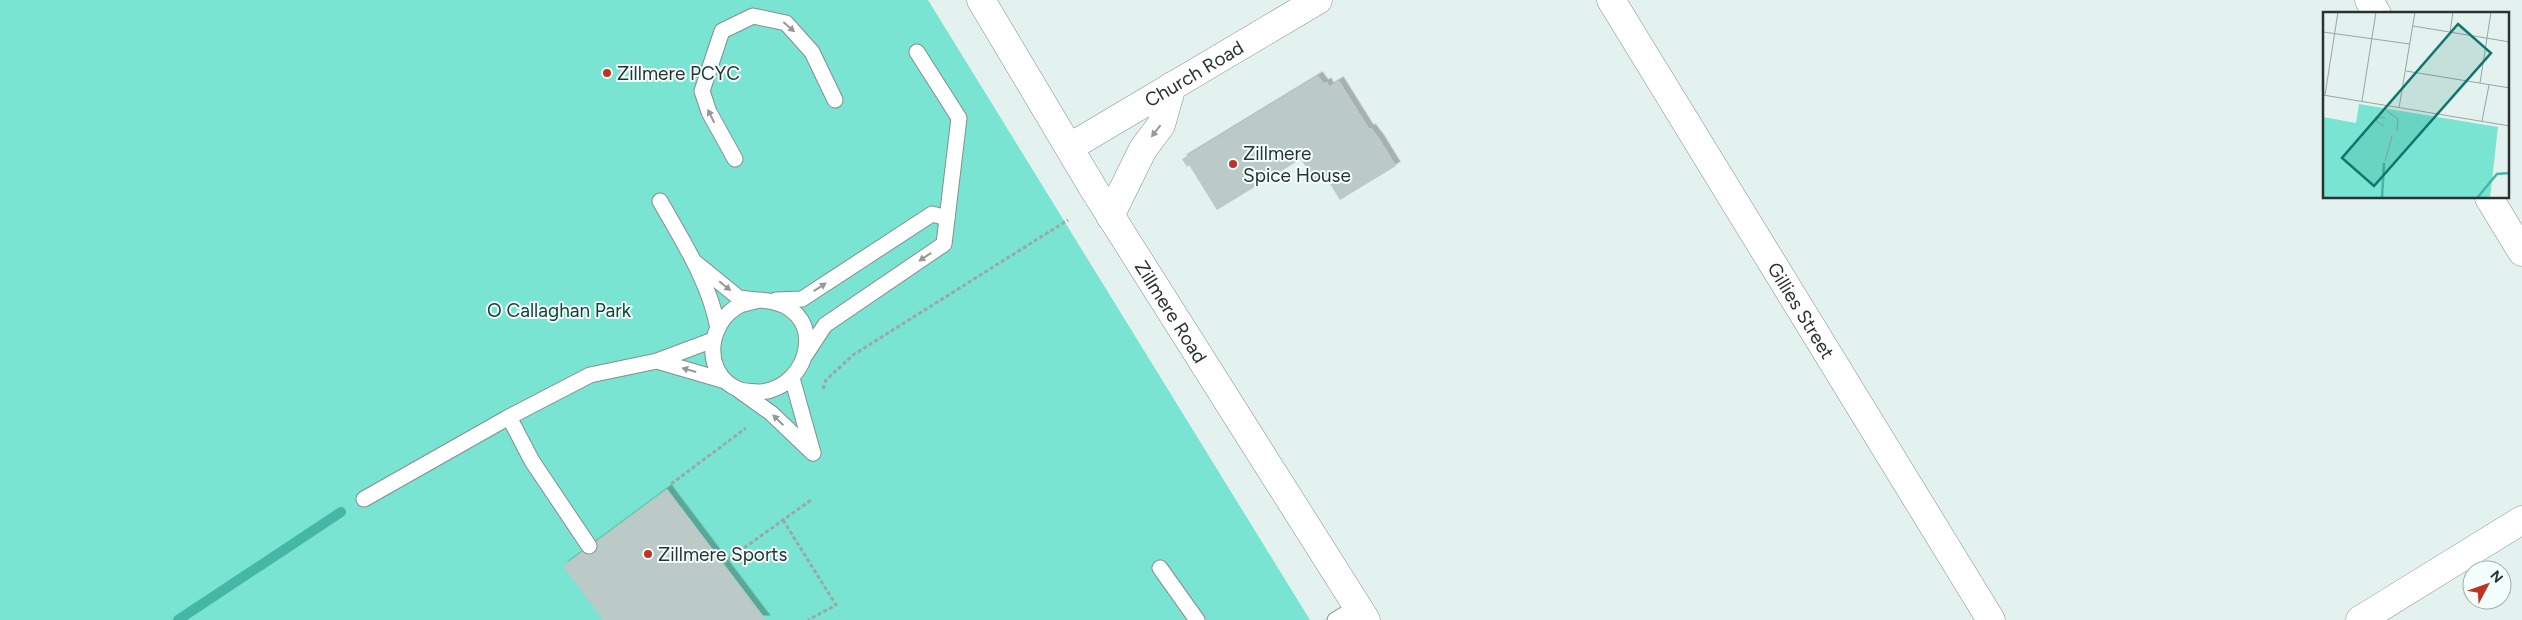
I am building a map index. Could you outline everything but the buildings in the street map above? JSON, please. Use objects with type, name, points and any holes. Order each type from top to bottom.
[{"type":"street","name":"Zillmere Road","points":[[980,0],[1353,616]]},
{"type":"street","name":"Church Road","points":[[1070,147],[1318,0]]},
{"type":"street","name":"Gillies Street","points":[[1611,0],[1991,620]]},
{"type":"street","points":[[2369,0],[2376,12]]},
{"type":"street","points":[[1110,216],[1143,149],[1161,125],[1172,86]]},
{"type":"street","points":[[2490,199],[2522,252]]},
{"type":"street","points":[[2360,620],[2522,520]]},
{"type":"lane","points":[[734,158],[709,112],[702,91],[722,31],[754,16],[786,23],[812,52],[835,100]]},
{"type":"lane","points":[[740,391],[767,392],[780,387],[792,378],[825,325],[944,244],[959,118],[917,52]]},
{"type":"lane","points":[[660,201],[695,262],[716,314],[713,362],[722,380]]},
{"type":"lane","points":[[695,262],[739,298],[758,300],[802,299],[932,214],[947,218]]},
{"type":"lane","points":[[364,499],[509,417],[590,375],[657,361],[716,334],[724,318],[740,306],[758,300]]},
{"type":"lane","points":[[774,300],[790,307],[802,321],[807,337],[806,354]]},
{"type":"lane","points":[[657,361],[722,380],[771,412],[813,453],[792,378]]},
{"type":"lane","points":[[509,417],[532,461],[590,546]]},
{"type":"lane","points":[[1160,568],[1197,620]]},
{"type":"path","points":[[821,396],[826,380],[853,355],[1068,220]]},
{"type":"path","points":[[671,484],[746,428],[753,433]]},
{"type":"path","points":[[723,562],[812,500]]},
{"type":"path","points":[[783,520],[836,605],[808,620]]},
{"type":"green space","name":"O Callaghan Park","points":[[0,0],[928,0],[1310,620],[0,620]]},
{"type":"waterway","points":[[178,620],[341,512]]},
{"type":"place","name":"Zillmere PCYC","points":[[607,73]]},
{"type":"place","name":"Zillmere Spice House","points":[[1233,164]]},
{"type":"place","name":"Zillmere Sports","points":[[648,554]]}]
